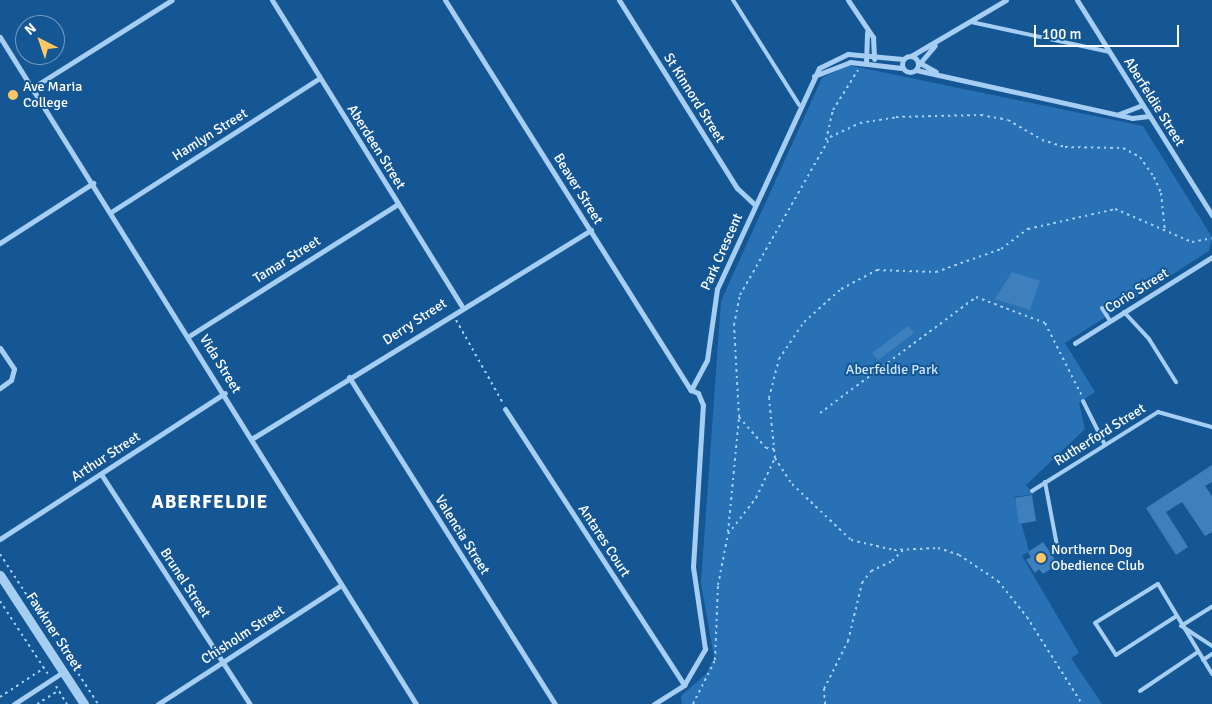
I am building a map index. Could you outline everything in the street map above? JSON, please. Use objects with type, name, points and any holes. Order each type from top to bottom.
[{"type":"street","points":[[32,88],[172,0]]},
{"type":"street","name":"Aberdeen Street","points":[[272,0],[461,306]]},
{"type":"street","name":"Beaver Street","points":[[446,0],[691,390]]},
{"type":"street","name":"St Kinnord Street","points":[[619,0],[737,188],[755,204]]},
{"type":"street","points":[[848,0],[867,32],[874,40],[874,64]]},
{"type":"street","points":[[902,68],[903,60],[937,43],[1006,0]]},
{"type":"street","name":"Aberfeldie Street","points":[[1077,0],[1212,215]]},
{"type":"street","points":[[866,63],[867,32]]},
{"type":"street","name":"Vida Street","points":[[0,38],[253,438],[340,586],[416,704]]},
{"type":"street","points":[[916,70],[937,43]]},
{"type":"street","name":"Park Crescent","points":[[691,390],[708,360],[717,289],[814,76],[833,58],[867,54],[903,60]]},
{"type":"street","points":[[910,56],[941,74]]},
{"type":"street","points":[[814,76],[838,63],[859,62],[941,74],[1139,119],[1149,116]]},
{"type":"street","name":"Hamlyn Street","points":[[111,212],[320,78]]},
{"type":"street","points":[[1118,114],[1142,105]]},
{"type":"street","points":[[0,243],[93,183]]},
{"type":"street","name":"Tamar Street","points":[[189,336],[398,204]]},
{"type":"street","name":"Derry Street","points":[[253,438],[451,312],[591,230]]},
{"type":"street","name":"Corio Street","points":[[1075,343],[1212,257]]},
{"type":"street","points":[[0,348],[14,370],[11,380],[0,388]]},
{"type":"street","name":"Valencia Street","points":[[349,377],[555,704]]},
{"type":"street","points":[[654,704],[684,685],[705,649],[693,567],[703,406],[698,393],[691,390]]},
{"type":"street","name":"Arthur Street","points":[[0,539],[224,393]]},
{"type":"street","name":"Antares Court","points":[[505,409],[684,685]]},
{"type":"street","name":"Brunel Street","points":[[101,474],[250,704]]},
{"type":"street","name":"Fawkner Street","points":[[0,575],[84,704]]},
{"type":"street","name":"Chisholm Street","points":[[158,704],[340,586]]},
{"type":"street","points":[[14,704],[63,672]]},
{"type":"lane","points":[[733,0],[800,105]]},
{"type":"lane","points":[[971,22],[1110,52]]},
{"type":"lane","points":[[1102,308],[1110,321]]},
{"type":"lane","points":[[1124,312],[1149,339],[1176,382]]},
{"type":"lane","points":[[1083,401],[1104,445]]},
{"type":"lane","name":"Rutherford Street","points":[[1032,491],[1160,411],[1212,427]]},
{"type":"lane","points":[[1046,482],[1058,551]]},
{"type":"lane","points":[[1175,617],[1116,655],[1095,623],[1158,584],[1175,617],[1212,674]]},
{"type":"lane","points":[[1181,626],[1212,608]]},
{"type":"lane","points":[[1181,626],[1212,646]]},
{"type":"lane","points":[[1140,691],[1198,652]]},
{"type":"lane","points":[[1203,660],[1212,654]]},
{"type":"path","points":[[692,704],[715,660],[718,585],[728,534],[739,417],[734,325],[740,295],[826,142],[833,110],[859,62]]},
{"type":"path","points":[[826,142],[860,124],[947,114],[997,117],[1065,147],[1123,148],[1140,157],[1154,177],[1161,193],[1165,229]]},
{"type":"path","points":[[1082,704],[1027,617],[998,581],[959,555],[938,548],[903,550],[851,540],[803,495],[775,458],[770,398],[779,359],[804,322],[841,289],[877,270],[936,272],[1001,249],[1028,229],[1115,209],[1192,242],[1212,238]]},
{"type":"path","points":[[820,413],[976,296],[1045,323],[1083,401]]},
{"type":"path","points":[[451,312],[502,393],[505,409]]},
{"type":"path","points":[[739,417],[766,448],[774,449]]},
{"type":"path","points":[[728,534],[756,498],[775,458]]},
{"type":"path","points":[[825,704],[824,689],[848,641],[862,583],[871,571],[892,562],[903,550]]},
{"type":"path","points":[[0,554],[98,704]]},
{"type":"path","points":[[0,600],[68,704]]},
{"type":"path","points":[[0,697],[44,668]]},
{"type":"path","points":[[38,704],[59,690]]},
{"type":"green space","name":"Aberfeldie Park","points":[[848,65],[1143,126],[1212,237],[1209,251],[1065,343],[1095,392],[1079,403],[1085,429],[1026,485],[1034,494],[1014,497],[1029,551],[1022,556],[1079,653],[1071,658],[1102,704],[682,704],[681,696],[707,673],[714,657],[701,583],[721,301],[822,78]]},
{"type":"building","points":[[1012,272],[1040,281],[1030,310],[995,299]]},
{"type":"building","points":[[908,326],[914,333],[878,360],[872,353]]},
{"type":"building","points":[[1212,465],[1212,482],[1205,486],[1212,496],[1212,532],[1205,536],[1182,502],[1166,512],[1188,547],[1176,555],[1146,508]]},
{"type":"building","points":[[1032,495],[1036,521],[1019,524],[1015,498]]},
{"type":"building","name":"Northern Dog Obedience Club","points":[[1043,542],[1058,564],[1043,574],[1039,569],[1035,573],[1026,560],[1031,557],[1028,552]]},
{"type":"place","name":"Ave Maria College","points":[[13,95]]},
{"type":"place","name":"Northern Dog Obedience Club","points":[[1041,558]]},
{"type":"district","name":"ABERFELDIE","points":[[210,503]]}]
